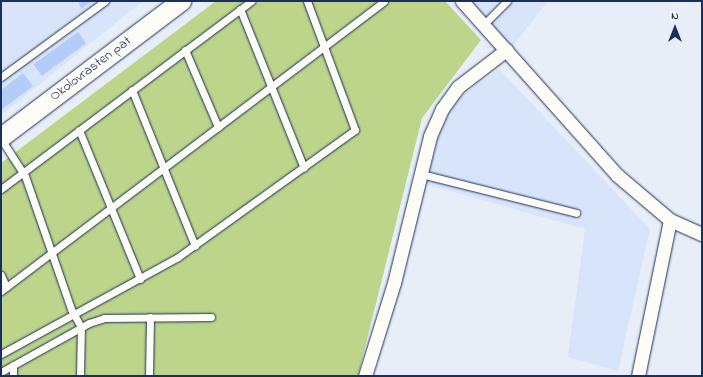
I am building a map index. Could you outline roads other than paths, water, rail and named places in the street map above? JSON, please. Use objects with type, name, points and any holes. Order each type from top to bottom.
[{"type":"street","name":"Okolovrasten pat","points":[[1,138],[181,1]]},
{"type":"street","points":[[462,1],[617,176],[670,220],[702,234]]},
{"type":"street","points":[[365,376],[394,282],[430,136],[442,109],[458,87],[506,50]]},
{"type":"street","points":[[638,376],[670,220]]},
{"type":"lane","points":[[1,77],[105,1]]},
{"type":"lane","points":[[1,189],[251,1]]},
{"type":"lane","points":[[1,354],[140,279],[195,246],[355,130],[308,1]]},
{"type":"lane","points":[[1,275],[3,289],[384,1]]},
{"type":"lane","points":[[483,25],[507,1]]},
{"type":"lane","points":[[240,9],[304,168]]},
{"type":"lane","points":[[185,50],[218,127]]},
{"type":"lane","points":[[132,90],[195,246]]},
{"type":"lane","points":[[78,130],[140,279]]},
{"type":"lane","points":[[1,138],[23,172],[54,251],[75,314],[81,327],[80,376]]},
{"type":"lane","points":[[421,174],[576,213]]},
{"type":"lane","points":[[149,376],[150,317]]},
{"type":"lane","points":[[1,372],[81,327],[104,318],[212,317]]},
{"type":"lane","points":[[13,365],[13,376]]}]
